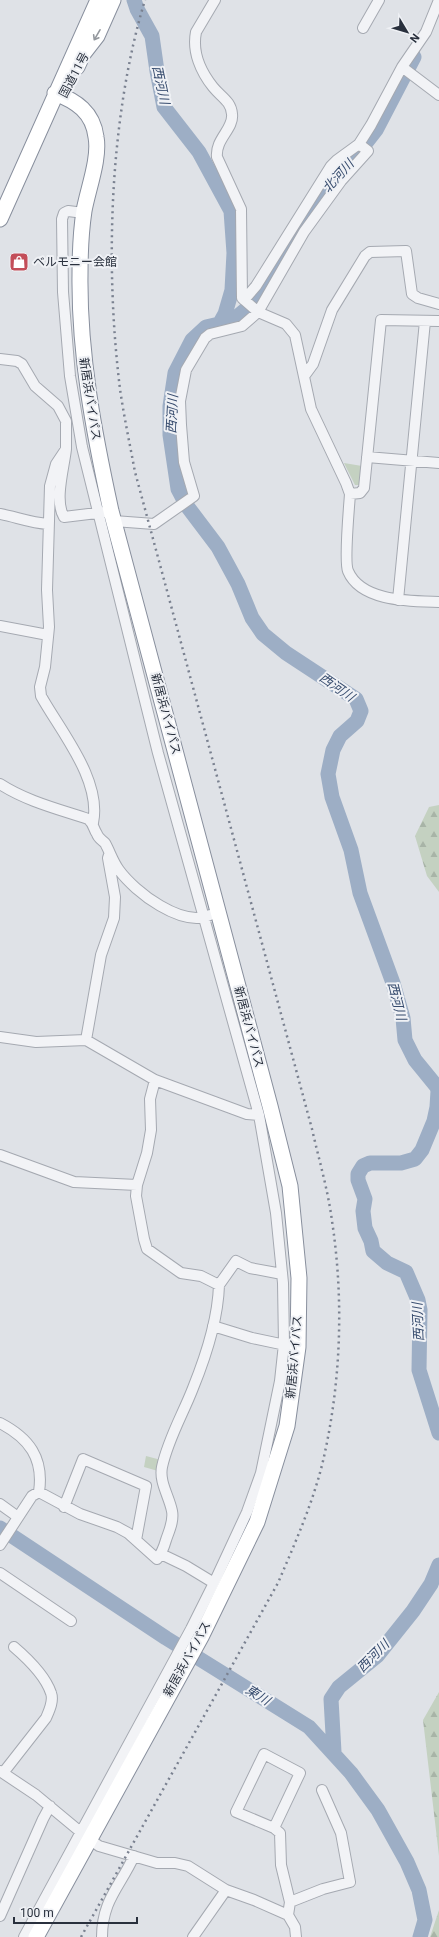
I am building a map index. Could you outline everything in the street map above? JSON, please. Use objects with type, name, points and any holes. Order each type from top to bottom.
[{"type":"highway","name":"国道11号","points":[[0,219],[32,148],[59,94],[98,0]]},
{"type":"highway","name":"国道11号","points":[[59,94],[83,54],[97,36],[113,0]]},
{"type":"highway","name":"新居浜バイパス","points":[[36,1937],[84,1836],[257,1522],[287,1426],[291,1346],[299,1278],[290,1186],[270,1106],[219,911],[108,515],[82,351],[80,274],[84,213],[96,150],[96,137],[94,125],[87,114],[77,103],[59,94]]},
{"type":"street","points":[[215,0],[196,32],[195,38],[198,59],[202,70],[214,88],[227,100],[233,116],[231,125],[221,137],[216,150],[216,157],[241,209],[241,292],[245,301],[257,311],[286,324],[295,335],[305,375],[311,410],[350,494],[347,570],[354,581],[366,590],[392,599],[439,602]]},
{"type":"street","points":[[363,28],[379,0]]},
{"type":"street","points":[[0,360],[17,361],[22,364],[35,386],[58,406],[66,421],[66,450],[59,497],[60,511],[64,517],[108,515],[154,524],[192,498],[194,496],[184,462],[181,426],[180,401],[186,370],[205,338],[210,334],[242,326],[257,311],[304,232],[341,181],[355,168],[372,125],[406,70],[426,32],[438,0]]},
{"type":"street","points":[[406,70],[439,95]]},
{"type":"street","points":[[245,301],[256,286],[331,166],[336,160],[363,146]]},
{"type":"street","points":[[84,213],[68,211],[62,219],[63,292],[70,376],[82,447],[108,515],[158,753],[259,1115],[276,1213],[291,1346],[280,1381],[261,1473],[247,1512],[214,1583],[196,1633]]},
{"type":"street","points":[[305,375],[313,364],[332,310],[365,256],[370,252],[406,251],[412,294],[418,298],[439,304]]},
{"type":"street","points":[[350,494],[360,494],[364,488],[381,320],[439,321]]},
{"type":"street","points":[[398,600],[425,321]]},
{"type":"street","points":[[66,450],[56,464],[50,486],[47,590],[49,614],[45,667],[40,687],[41,696],[87,775],[93,793],[93,823],[97,835],[105,844],[119,870],[132,886],[142,894],[180,916],[204,918],[219,911]]},
{"type":"street","points":[[367,458],[439,463]]},
{"type":"street","points":[[0,514],[23,518],[35,523],[48,524]]},
{"type":"street","points":[[0,626],[48,635]]},
{"type":"street","points":[[0,784],[19,795],[88,819],[93,823]]},
{"type":"street","points":[[86,1040],[100,955],[114,918],[115,897],[108,858],[109,853]]},
{"type":"street","points":[[0,1037],[36,1042],[86,1040],[155,1080],[247,1114],[259,1115]]},
{"type":"street","points":[[155,1080],[150,1099],[150,1130],[147,1153],[137,1185],[136,1196],[147,1249],[181,1273],[201,1276],[219,1285]]},
{"type":"street","points":[[0,1155],[74,1182],[137,1185]]},
{"type":"street","points":[[39,1492],[64,1507],[117,1527],[136,1540],[157,1559],[162,1554],[172,1517],[162,1482],[162,1466],[179,1420],[194,1387],[219,1304],[219,1285],[236,1261],[250,1268],[282,1274]]},
{"type":"street","points":[[213,1326],[252,1338],[291,1346]]},
{"type":"street","points":[[0,1424],[25,1440],[31,1448],[40,1476],[39,1492]]},
{"type":"street","points":[[64,1507],[83,1459],[146,1486],[136,1540]]},
{"type":"street","points":[[0,1546],[32,1496],[39,1492]]},
{"type":"street","points":[[0,1504],[17,1519]]},
{"type":"street","points":[[162,1554],[186,1566],[214,1583]]},
{"type":"street","points":[[0,1573],[71,1621]]},
{"type":"street","points":[[14,1647],[33,1663],[52,1694],[50,1708],[46,1718],[2,1772],[36,1795],[84,1836],[99,1846],[158,1863],[175,1863],[188,1866],[226,1890],[254,1900],[288,1916],[295,1928],[296,1937]]},
{"type":"street","points":[[274,1828],[300,1773],[264,1754],[236,1812],[274,1828],[280,1833],[281,1865],[290,1902],[288,1916]]},
{"type":"street","points":[[290,1902],[323,1889],[350,1882],[341,1833],[322,1790]]},
{"type":"street","points":[[0,1916],[50,1806]]},
{"type":"street","points":[[24,1937],[84,1836]]},
{"type":"street","points":[[102,1937],[102,1919],[105,1909],[134,1856]]},
{"type":"street","points":[[193,1937],[226,1890]]},
{"type":"green space","points":[[344,463],[362,466],[360,485],[355,485]]},
{"type":"green space","points":[[439,805],[439,892],[427,876],[415,836],[429,807]]},
{"type":"green space","points":[[146,1456],[161,1460],[158,1471],[144,1467]]},
{"type":"green space","points":[[439,1692],[439,1856],[423,1720]]},
{"type":"green space","points":[[439,1910],[439,1937],[430,1937]]},
{"type":"waterway","name":"西河川","points":[[134,0],[137,9],[152,36],[164,107],[199,152],[231,211],[234,253],[232,290],[225,314],[220,323]]},
{"type":"waterway","name":"西河川","points":[[414,57],[376,130],[358,153],[325,188],[306,222],[263,285],[256,301],[232,321],[206,327],[192,340],[175,373],[170,406],[170,435],[178,489],[187,506],[218,547],[238,584],[252,618],[263,634],[286,653],[356,699],[361,711],[357,721],[340,736],[333,750],[328,774],[332,797],[351,850],[360,893],[393,983],[403,1018],[405,1040],[415,1060],[437,1087],[438,1091],[434,1121],[422,1150],[415,1159],[401,1163],[370,1163],[363,1166],[358,1174],[358,1180],[365,1199],[363,1211],[365,1228],[371,1241],[373,1251],[387,1263],[406,1272],[418,1300],[420,1310],[419,1370],[439,1433]]},
{"type":"waterway","name":"東川","points":[[0,1528],[166,1638],[309,1727],[351,1773],[378,1810],[407,1862],[419,1890],[425,1920],[420,1937]]},
{"type":"waterway","name":"西河川","points":[[334,1752],[331,1699],[339,1687],[377,1656],[413,1611],[431,1584],[439,1565]]},
{"type":"railway","points":[[81,1937],[278,1583],[309,1508],[319,1477],[334,1402],[339,1341],[336,1251],[326,1186],[312,1129],[135,472],[120,389],[115,342],[113,293],[113,193],[117,143],[124,94],[133,46],[145,0]]},
{"type":"place","name":"ベルモニー会館","points":[[19,262]]},
{"type":"water label","name":"北河川","points":[[338,176]]}]
